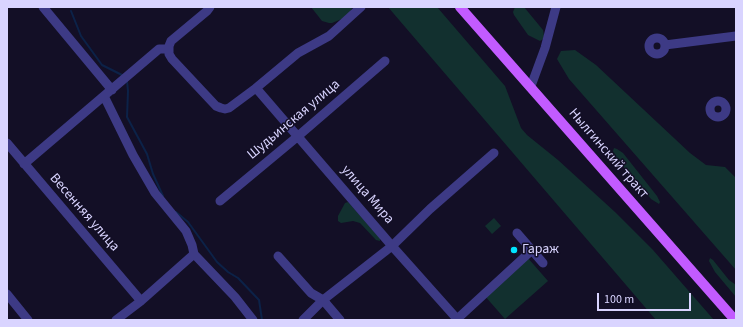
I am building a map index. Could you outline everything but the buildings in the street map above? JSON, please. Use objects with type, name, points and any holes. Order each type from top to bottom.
[{"type":"main road","name":"Нылгинский тракт","points":[[460,7],[735,320]]},
{"type":"street","points":[[43,7],[108,93],[133,154],[155,193],[186,230],[194,254],[235,297],[253,320]]},
{"type":"street","points":[[210,7],[171,41],[169,49],[172,59],[216,106],[221,108],[229,108],[298,53],[329,36],[361,7]]},
{"type":"street","points":[[531,86],[545,48],[556,7]]},
{"type":"street","points":[[665,45],[736,36]]},
{"type":"street","points":[[24,164],[159,49],[169,49]]},
{"type":"street","name":"Шудьинская улица","points":[[220,201],[385,61]]},
{"type":"street","name":"улица Мира","points":[[256,88],[457,320]]},
{"type":"street","name":"Весенняя улица","points":[[7,143],[141,301]]},
{"type":"street","points":[[303,320],[323,300],[392,246],[430,209],[494,153]]},
{"type":"street","points":[[517,233],[542,263]]},
{"type":"street","points":[[457,320],[531,251]]},
{"type":"street","points":[[116,320],[141,301],[194,254]]},
{"type":"street","points":[[278,256],[311,293],[323,300],[340,320]]},
{"type":"street","points":[[7,294],[28,320]]},
{"type":"green space","points":[[311,7],[352,8],[349,14],[344,18],[329,23],[322,21]]},
{"type":"green space","points":[[388,7],[437,7],[505,86],[521,128],[527,135],[558,160],[615,212],[653,250],[714,320],[656,320]]},
{"type":"green space","points":[[515,7],[524,7],[543,30],[543,39],[540,41],[528,35],[514,15],[513,12]]},
{"type":"green space","points":[[575,50],[596,65],[690,153],[706,165],[725,167],[736,178],[736,270],[569,79],[557,59],[561,51]]},
{"type":"green space","points":[[614,148],[623,153],[657,196],[660,202],[659,204],[651,199],[615,157],[613,151]]},
{"type":"green space","points":[[348,202],[380,238],[380,241],[376,240],[360,223],[353,221],[341,223],[338,221],[338,216],[345,203]]},
{"type":"green space","points":[[494,218],[501,226],[492,234],[485,226]]},
{"type":"green space","points":[[527,257],[548,281],[505,319],[484,295]]},
{"type":"green space","points":[[710,258],[729,280],[736,285],[736,297],[715,272],[709,261]]},
{"type":"waterway","points":[[71,11],[81,36],[102,65],[122,75]]},
{"type":"waterway","points":[[127,81],[127,117],[147,154],[153,174],[163,196]]},
{"type":"waterway","points":[[176,212],[188,222],[217,262],[228,272],[238,278],[259,300],[262,320]]},
{"type":"place","name":"Гараж","points":[[514,250]]}]
